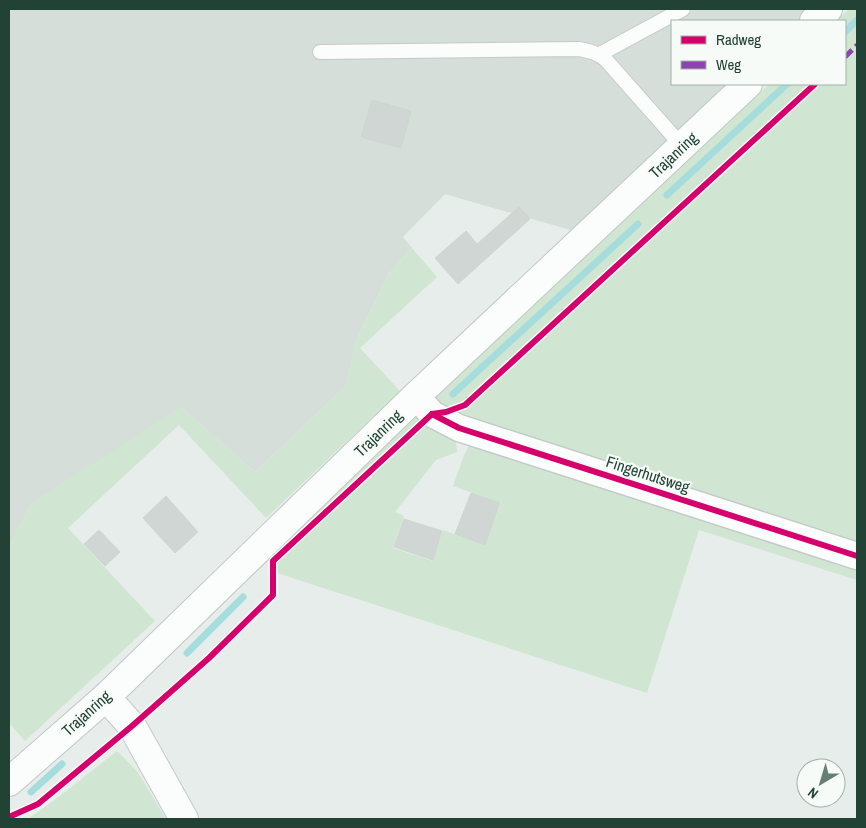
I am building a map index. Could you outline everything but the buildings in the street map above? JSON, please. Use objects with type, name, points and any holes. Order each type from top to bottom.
[{"type":"main road","points":[[815,20],[828,9]]},
{"type":"main road","name":"Trajanring","points":[[9,782],[106,697],[416,396],[747,85]]},
{"type":"main road","points":[[106,697],[132,726],[184,819]]},
{"type":"street","name":"Fingerhutsweg","points":[[416,396],[432,414],[459,428],[857,556]]},
{"type":"lane","points":[[600,54],[683,9]]},
{"type":"lane","points":[[320,52],[579,49],[600,54],[682,146]]},
{"type":"shaded area","points":[[9,9],[812,9],[800,20],[671,20],[671,85],[731,85],[574,231],[445,194],[403,237],[412,248],[389,273],[356,341],[346,386],[255,472],[181,407],[9,545]]},
{"type":"green space","points":[[849,9],[857,9],[857,547],[458,422],[434,397],[768,85],[846,85],[846,20],[837,20]]},
{"type":"green space","points":[[412,248],[437,277],[360,348],[400,391],[266,518],[179,425],[68,528],[155,621],[25,741],[9,723],[9,545],[31,503],[181,407],[255,472],[346,386],[356,341],[389,273]]},
{"type":"green space","points":[[409,416],[430,420],[455,432],[457,452],[436,460],[395,512],[404,516],[393,548],[433,561],[443,530],[485,545],[501,503],[453,486],[464,455],[473,439],[857,562],[857,580],[699,530],[647,693],[277,573],[266,558]]},
{"type":"green space","points":[[117,751],[137,771],[166,819],[28,819],[60,796]]},
{"type":"waterway","points":[[846,31],[857,20]]},
{"type":"waterway","points":[[667,195],[786,85]]},
{"type":"waterway","points":[[453,394],[638,224]]},
{"type":"waterway","points":[[187,653],[243,597]]},
{"type":"waterway","points":[[31,792],[62,764]]},
{"type":"marked path","points":[[846,56],[857,45]]},
{"type":"cycle path","points":[[9,817],[38,804],[132,726],[209,658],[273,595],[273,561],[432,414],[446,412],[465,405],[814,85]]},
{"type":"cycle path","points":[[432,414],[459,428],[857,556]]}]
